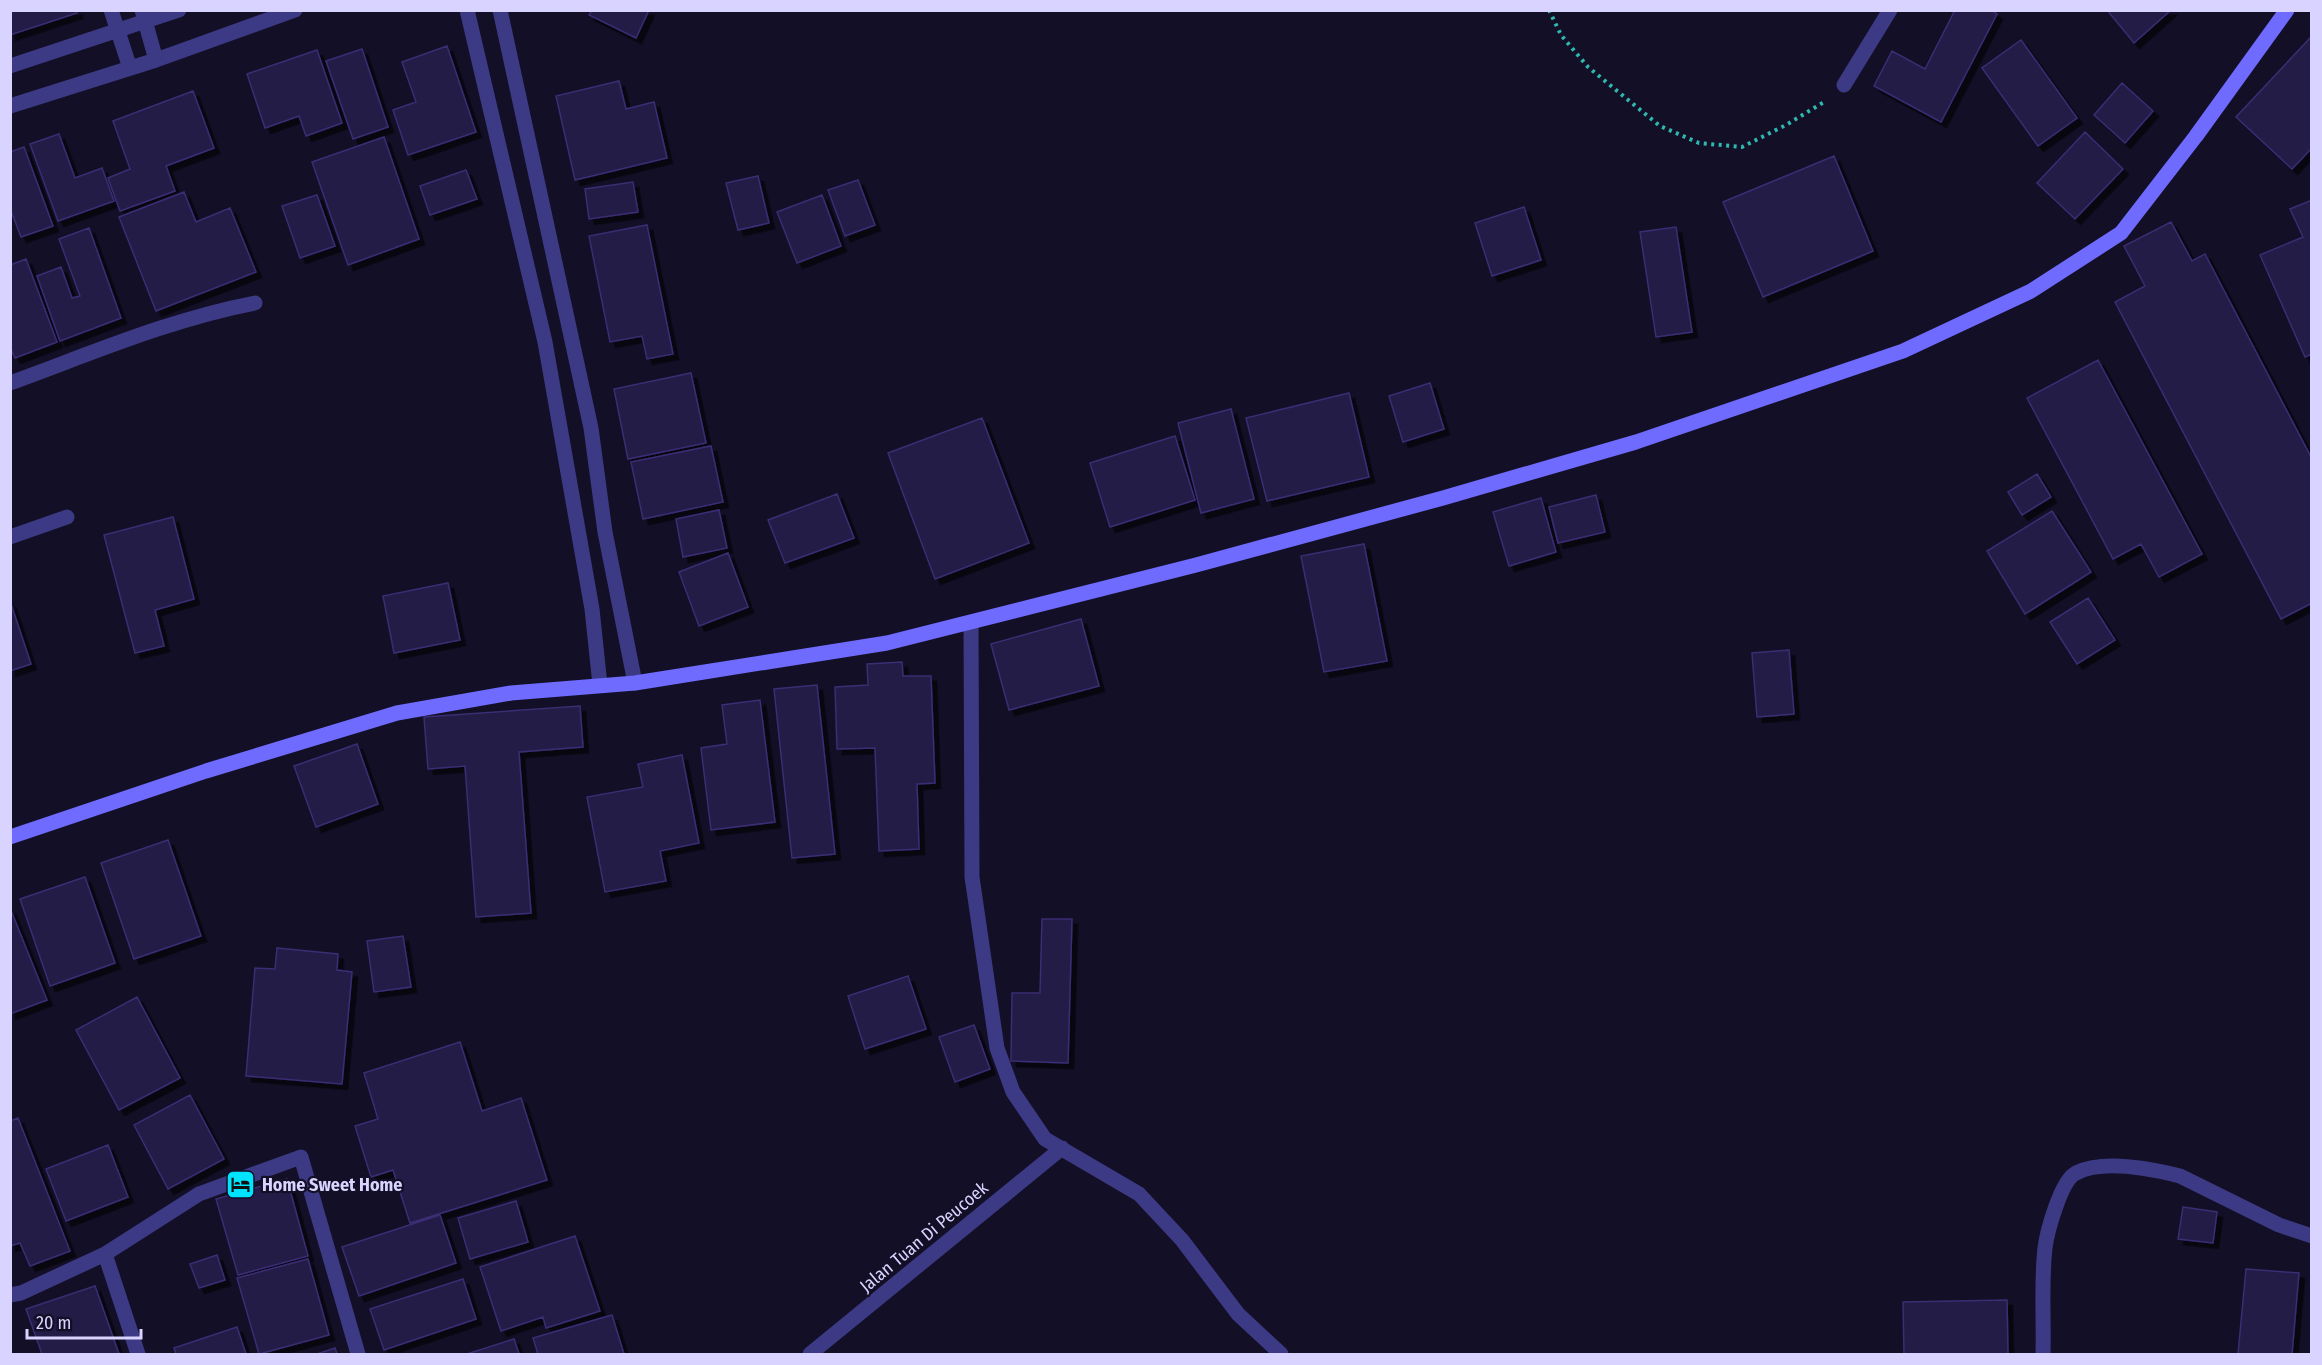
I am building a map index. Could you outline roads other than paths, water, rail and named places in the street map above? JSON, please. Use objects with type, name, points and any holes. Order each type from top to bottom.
[{"type":"main road","points":[[10,837],[206,771],[397,713],[510,693],[635,683],[886,643],[970,622],[1432,501],[1636,442],[1903,351],[2031,291],[2121,233],[2196,135],[2286,10]]},
{"type":"street","points":[[111,10],[130,68]]},
{"type":"street","points":[[10,66],[117,31],[143,16],[178,10]]},
{"type":"street","points":[[10,105],[156,60],[294,10]]},
{"type":"street","points":[[466,10],[546,342],[592,609],[600,685]]},
{"type":"street","points":[[500,10],[591,428],[605,532],[635,683]]},
{"type":"street","points":[[1844,85],[1890,10]]},
{"type":"street","points":[[143,16],[156,60]]},
{"type":"street","points":[[522,238],[549,232]]},
{"type":"street","points":[[10,383],[212,312],[255,303]]},
{"type":"street","points":[[546,342],[572,336]]},
{"type":"street","points":[[11,534],[67,517]]},
{"type":"street","points":[[970,622],[972,877],[997,1048],[1013,1092],[1045,1139],[1139,1194],[1182,1240],[1238,1314],[1281,1354]]},
{"type":"street","name":"Jalan Tuan Di Peucoek","points":[[810,1354],[1062,1148]]},
{"type":"street","points":[[10,1295],[21,1293],[105,1254],[199,1194],[302,1157],[358,1354]]},
{"type":"street","points":[[2043,1354],[2045,1247],[2061,1191],[2074,1173],[2107,1166],[2172,1174],[2279,1226],[2312,1236]]},
{"type":"street","points":[[105,1254],[138,1354]]},
{"type":"place","name":"Home Sweet Home","points":[[241,1185]]}]
